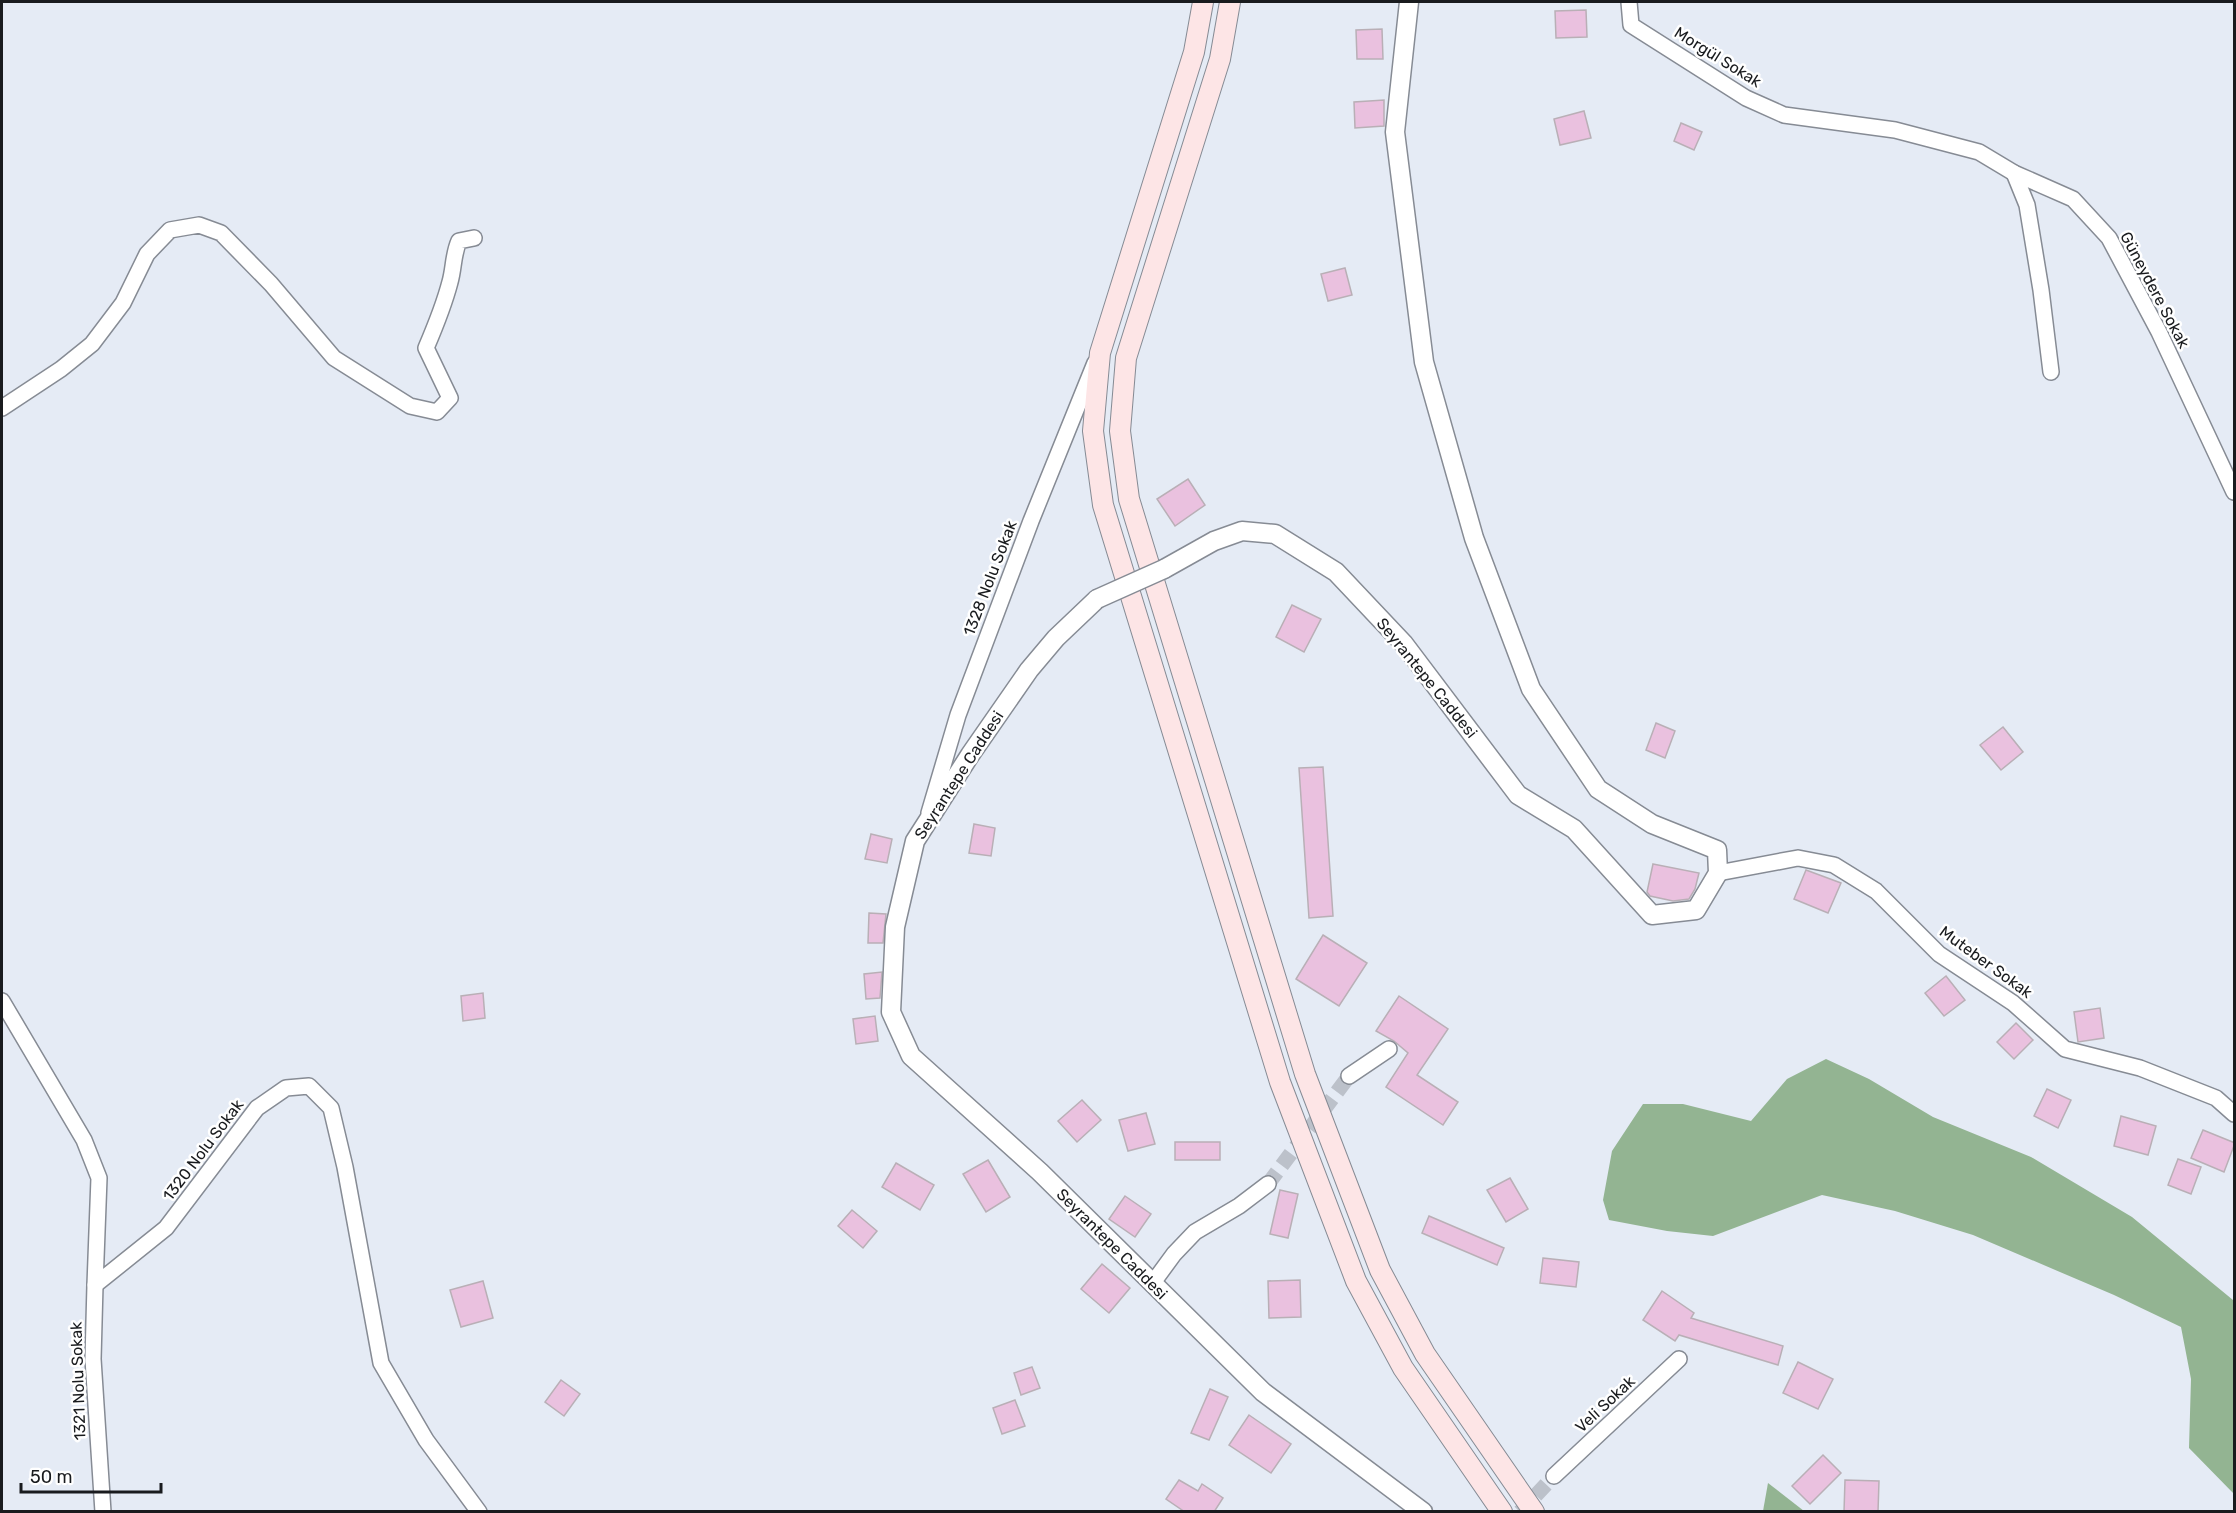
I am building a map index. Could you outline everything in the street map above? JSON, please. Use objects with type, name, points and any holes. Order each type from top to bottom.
[{"type":"main road","points":[[1203,2],[1194,52],[1101,348],[1094,432],[1103,505],[1280,1082],[1356,1281],[1403,1368],[1502,1512]]},
{"type":"main road","points":[[1230,2],[1220,59],[1126,358],[1120,431],[1129,499],[1305,1074],[1380,1270],[1425,1354],[1534,1512]]},
{"type":"street","points":[[1409,2],[1395,132],[1424,362],[1474,538],[1531,689],[1598,789],[1652,824],[1717,850],[1718,873]]},
{"type":"street","name":"Morgül Sokak","points":[[1629,2],[1631,25],[1746,98],[1784,115],[1895,130],[1918,136]]},
{"type":"street","name":"Güneydere Sokak","points":[[1918,136],[1980,152],[2014,173],[2073,199],[2109,238],[2159,332],[2235,492]]},
{"type":"street","points":[[2014,173],[2027,205],[2051,372]]},
{"type":"street","points":[[2,408],[61,369],[92,344],[123,303],[147,254],[170,230],[199,225],[221,233],[271,284],[334,358],[410,406],[437,412],[450,398],[426,348],[443,307],[459,241],[474,238]]},
{"type":"street","name":"1328 Nolu Sokak","points":[[926,824],[958,715],[1031,520],[1101,348]]},
{"type":"street","name":"Seyrantepe Caddesi","points":[[1423,1512],[1263,1392],[1040,1172],[911,1056],[891,1012],[895,927],[915,841],[970,755],[1029,670],[1056,638],[1097,599],[1164,569],[1214,541],[1242,531],[1275,534],[1336,572],[1404,644],[1518,795],[1574,829],[1652,915],[1696,910],[1718,873]]},
{"type":"street","name":"Muteber Sokak","points":[[1718,873],[1798,858],[1834,865],[1876,891],[1939,954],[2013,1003],[2065,1049],[2140,1068],[2216,1098],[2235,1114]]},
{"type":"street","points":[[2,1000],[84,1140],[99,1178],[95,1285]]},
{"type":"street","points":[[1349,1076],[1389,1049]]},
{"type":"street","name":"1320 Nolu Sokak","points":[[95,1285],[166,1228],[256,1108],[286,1088],[309,1086],[331,1108],[345,1167],[381,1363],[426,1440],[478,1512]]},
{"type":"street","points":[[2216,1098],[2235,1100]]},
{"type":"street","points":[[1152,1284],[1174,1254],[1195,1232],[1239,1206],[1268,1184]]},
{"type":"street","name":"1321 Nolu Sokak","points":[[95,1285],[93,1359],[103,1512]]},
{"type":"street","name":"Veli Sokak","points":[[1554,1476],[1680,1359]]},
{"type":"green space","points":[[1826,1059],[1869,1079],[1933,1117],[2031,1157],[2132,1217],[2233,1300],[2234,1298],[2234,1494],[2189,1448],[2191,1379],[2181,1327],[2114,1295],[1973,1235],[1895,1211],[1822,1195],[1713,1236],[1667,1231],[1609,1220],[1603,1200],[1612,1151],[1643,1104],[1683,1104],[1751,1121],[1787,1079]]},
{"type":"green space","points":[[1768,1483],[1804,1511],[1763,1511]]},
{"type":"building","points":[[1586,10],[1587,37],[1556,38],[1555,11]]},
{"type":"building","points":[[1382,29],[1383,59],[1357,59],[1356,30]]},
{"type":"building","points":[[1384,100],[1384,126],[1355,128],[1354,102]]},
{"type":"building","points":[[1584,111],[1591,138],[1560,145],[1554,119]]},
{"type":"building","points":[[1681,123],[1702,132],[1694,150],[1674,141]]},
{"type":"building","points":[[1345,268],[1352,295],[1328,301],[1321,274]]},
{"type":"building","points":[[1188,479],[1205,505],[1175,526],[1157,499]]},
{"type":"building","points":[[1292,605],[1321,619],[1304,652],[1276,637]]},
{"type":"building","points":[[1656,723],[1675,731],[1665,758],[1646,750]]},
{"type":"building","points":[[2003,727],[2023,752],[2001,770],[1980,745]]},
{"type":"building","points":[[1323,767],[1333,916],[1309,918],[1299,768]]},
{"type":"building","points":[[974,824],[995,828],[991,856],[969,853]]},
{"type":"building","points":[[871,834],[892,839],[887,863],[865,859]]},
{"type":"building","points":[[1653,864],[1699,873],[1695,889],[1689,899],[1673,901],[1650,896],[1647,892]]},
{"type":"building","points":[[1806,870],[1841,883],[1828,913],[1794,899]]},
{"type":"building","points":[[869,913],[886,914],[883,943],[868,943]]},
{"type":"building","points":[[1323,935],[1367,963],[1339,1006],[1296,979]]},
{"type":"building","points":[[882,972],[880,998],[866,999],[864,974]]},
{"type":"building","points":[[1946,976],[1965,1000],[1944,1016],[1925,993]]},
{"type":"building","points":[[483,993],[485,1018],[463,1021],[461,996]]},
{"type":"building","points":[[1399,996],[1448,1029],[1417,1075],[1458,1102],[1443,1125],[1386,1087],[1408,1053],[1394,1041],[1376,1031]]},
{"type":"building","points":[[2100,1008],[2104,1038],[2078,1042],[2074,1012]]},
{"type":"building","points":[[875,1016],[878,1041],[856,1044],[853,1019]]},
{"type":"building","points":[[2016,1023],[2033,1040],[2014,1059],[1997,1042]]},
{"type":"building","points":[[2047,1089],[2071,1100],[2058,1128],[2034,1116]]},
{"type":"building","points":[[1082,1100],[1101,1120],[1077,1142],[1058,1121]]},
{"type":"building","points":[[1146,1113],[1155,1144],[1128,1151],[1119,1120]]},
{"type":"building","points":[[2121,1116],[2156,1126],[2148,1155],[2114,1146]]},
{"type":"building","points":[[2203,1130],[2235,1143],[2224,1172],[2191,1158]]},
{"type":"building","points":[[1175,1142],[1220,1142],[1220,1160],[1175,1160]]},
{"type":"building","points":[[2178,1159],[2201,1167],[2191,1194],[2168,1185]]},
{"type":"building","points":[[988,1160],[1010,1197],[986,1212],[963,1174]]},
{"type":"building","points":[[896,1163],[934,1185],[920,1210],[882,1187]]},
{"type":"building","points":[[1510,1178],[1528,1209],[1506,1222],[1487,1190]]},
{"type":"building","points":[[1280,1190],[1298,1194],[1288,1238],[1270,1234]]},
{"type":"building","points":[[1125,1196],[1151,1214],[1135,1237],[1109,1219]]},
{"type":"building","points":[[852,1210],[877,1231],[863,1248],[838,1226]]},
{"type":"building","points":[[1429,1216],[1504,1248],[1497,1265],[1422,1233]]},
{"type":"building","points":[[1543,1258],[1579,1262],[1576,1287],[1540,1283]]},
{"type":"building","points":[[1102,1264],[1130,1288],[1109,1313],[1081,1289]]},
{"type":"building","points":[[1300,1280],[1301,1317],[1269,1318],[1268,1281]]},
{"type":"building","points":[[483,1281],[493,1318],[461,1327],[450,1290]]},
{"type":"building","points":[[1662,1291],[1694,1313],[1691,1318],[1783,1346],[1778,1365],[1679,1335],[1675,1341],[1643,1320]]},
{"type":"building","points":[[1798,1362],[1833,1379],[1818,1409],[1783,1393]]},
{"type":"building","points":[[1032,1367],[1040,1388],[1021,1395],[1014,1373]]},
{"type":"building","points":[[561,1380],[580,1394],[564,1416],[545,1402]]},
{"type":"building","points":[[1210,1389],[1228,1397],[1209,1440],[1191,1433]]},
{"type":"building","points":[[1015,1400],[1025,1426],[1002,1434],[993,1408]]},
{"type":"building","points":[[1249,1415],[1291,1444],[1271,1473],[1229,1445]]},
{"type":"building","points":[[1823,1455],[1841,1473],[1810,1504],[1792,1486]]},
{"type":"building","points":[[1179,1480],[1198,1491],[1202,1484],[1223,1498],[1214,1512],[1185,1512],[1166,1499]]},
{"type":"building","points":[[1845,1480],[1879,1481],[1878,1512],[1844,1512]]},
{"type":"tunnel","points":[[1268,1184],[1349,1076]]},
{"type":"tunnel","points":[[1520,1512],[1554,1476]]}]
